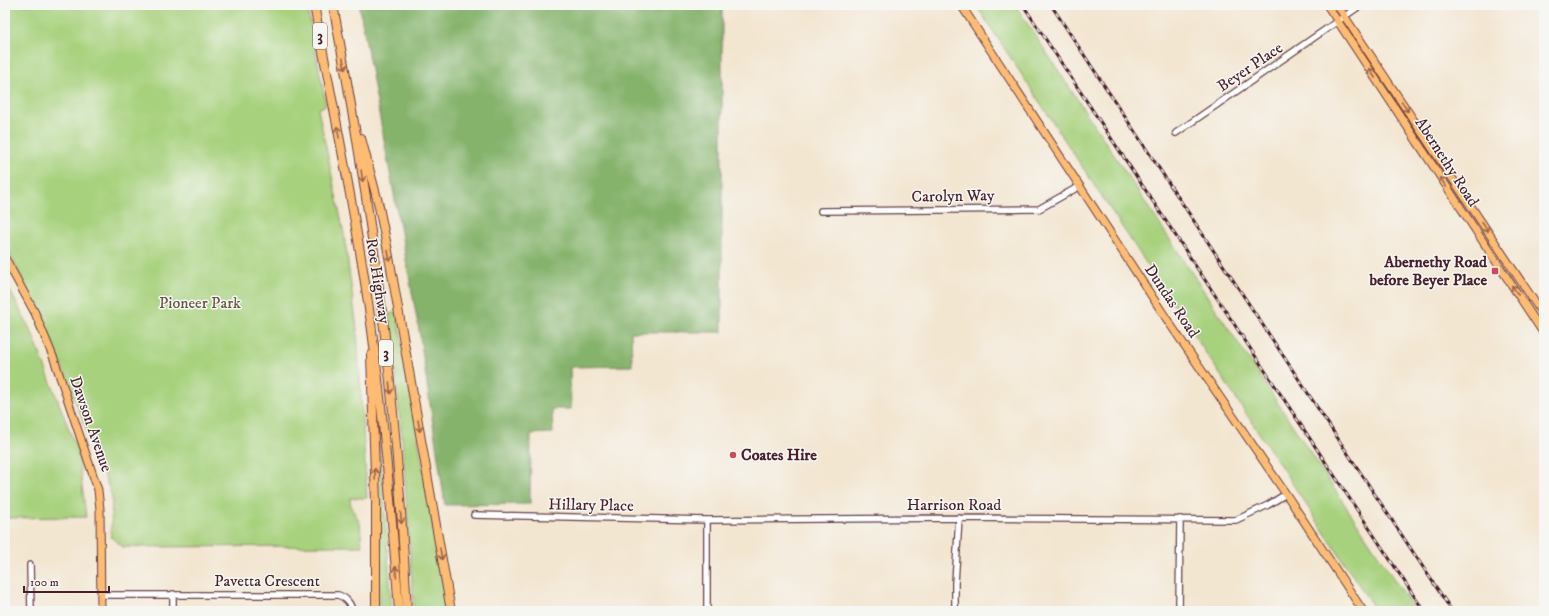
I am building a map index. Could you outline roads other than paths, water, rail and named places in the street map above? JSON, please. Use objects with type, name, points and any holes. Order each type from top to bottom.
[{"type":"highway","name":"Roe Highway","points":[[314,5],[351,202],[371,322],[389,473],[399,611]]},
{"type":"highway","name":"Roe Highway","points":[[333,5],[350,96],[373,243],[384,329],[399,478],[407,611]]},
{"type":"highway","points":[[350,96],[378,202],[383,227],[451,611]]},
{"type":"highway","points":[[371,322],[371,379],[376,503],[376,611]]},
{"type":"main road","name":"Dundas Road","points":[[961,5],[1170,324],[1286,494],[1363,611]]},
{"type":"main road","name":"Abernethy Road","points":[[1327,5],[1544,334]]},
{"type":"main road","name":"Abernethy Road","points":[[1337,5],[1544,316]]},
{"type":"main road","name":"Dawson Avenue","points":[[5,258],[35,314],[54,359],[98,490],[100,509],[101,611]]},
{"type":"main road","points":[[1524,305],[1533,300]]},
{"type":"street","name":"Beyer Place","points":[[1176,133],[1361,5]]},
{"type":"street","name":"Carolyn Way","points":[[821,211],[1039,209],[1080,186]]},
{"type":"street","name":"Harrison Road","points":[[707,520],[959,518],[1236,520],[1268,505],[1286,494]]},
{"type":"street","name":"Hillary Place","points":[[474,515],[707,520]]},
{"type":"street","points":[[955,611],[955,583],[959,518]]},
{"type":"street","points":[[1179,611],[1180,519]]},
{"type":"street","points":[[707,520],[707,611]]},
{"type":"street","points":[[30,565],[31,611]]},
{"type":"street","points":[[173,594],[173,611]]},
{"type":"street","name":"Pavetta Crescent","points":[[101,595],[338,594],[346,598],[352,611]]},
{"type":"railway","points":[[1023,5],[1424,611]]},
{"type":"railway","points":[[1051,5],[1452,611]]},
{"type":"place","name":"Abernethy Road before Beyer Place","points":[[1495,271]]},
{"type":"place","name":"Coates Hire","points":[[733,455]]},
{"type":"park label","name":"Pioneer Park","points":[[200,303]]}]
